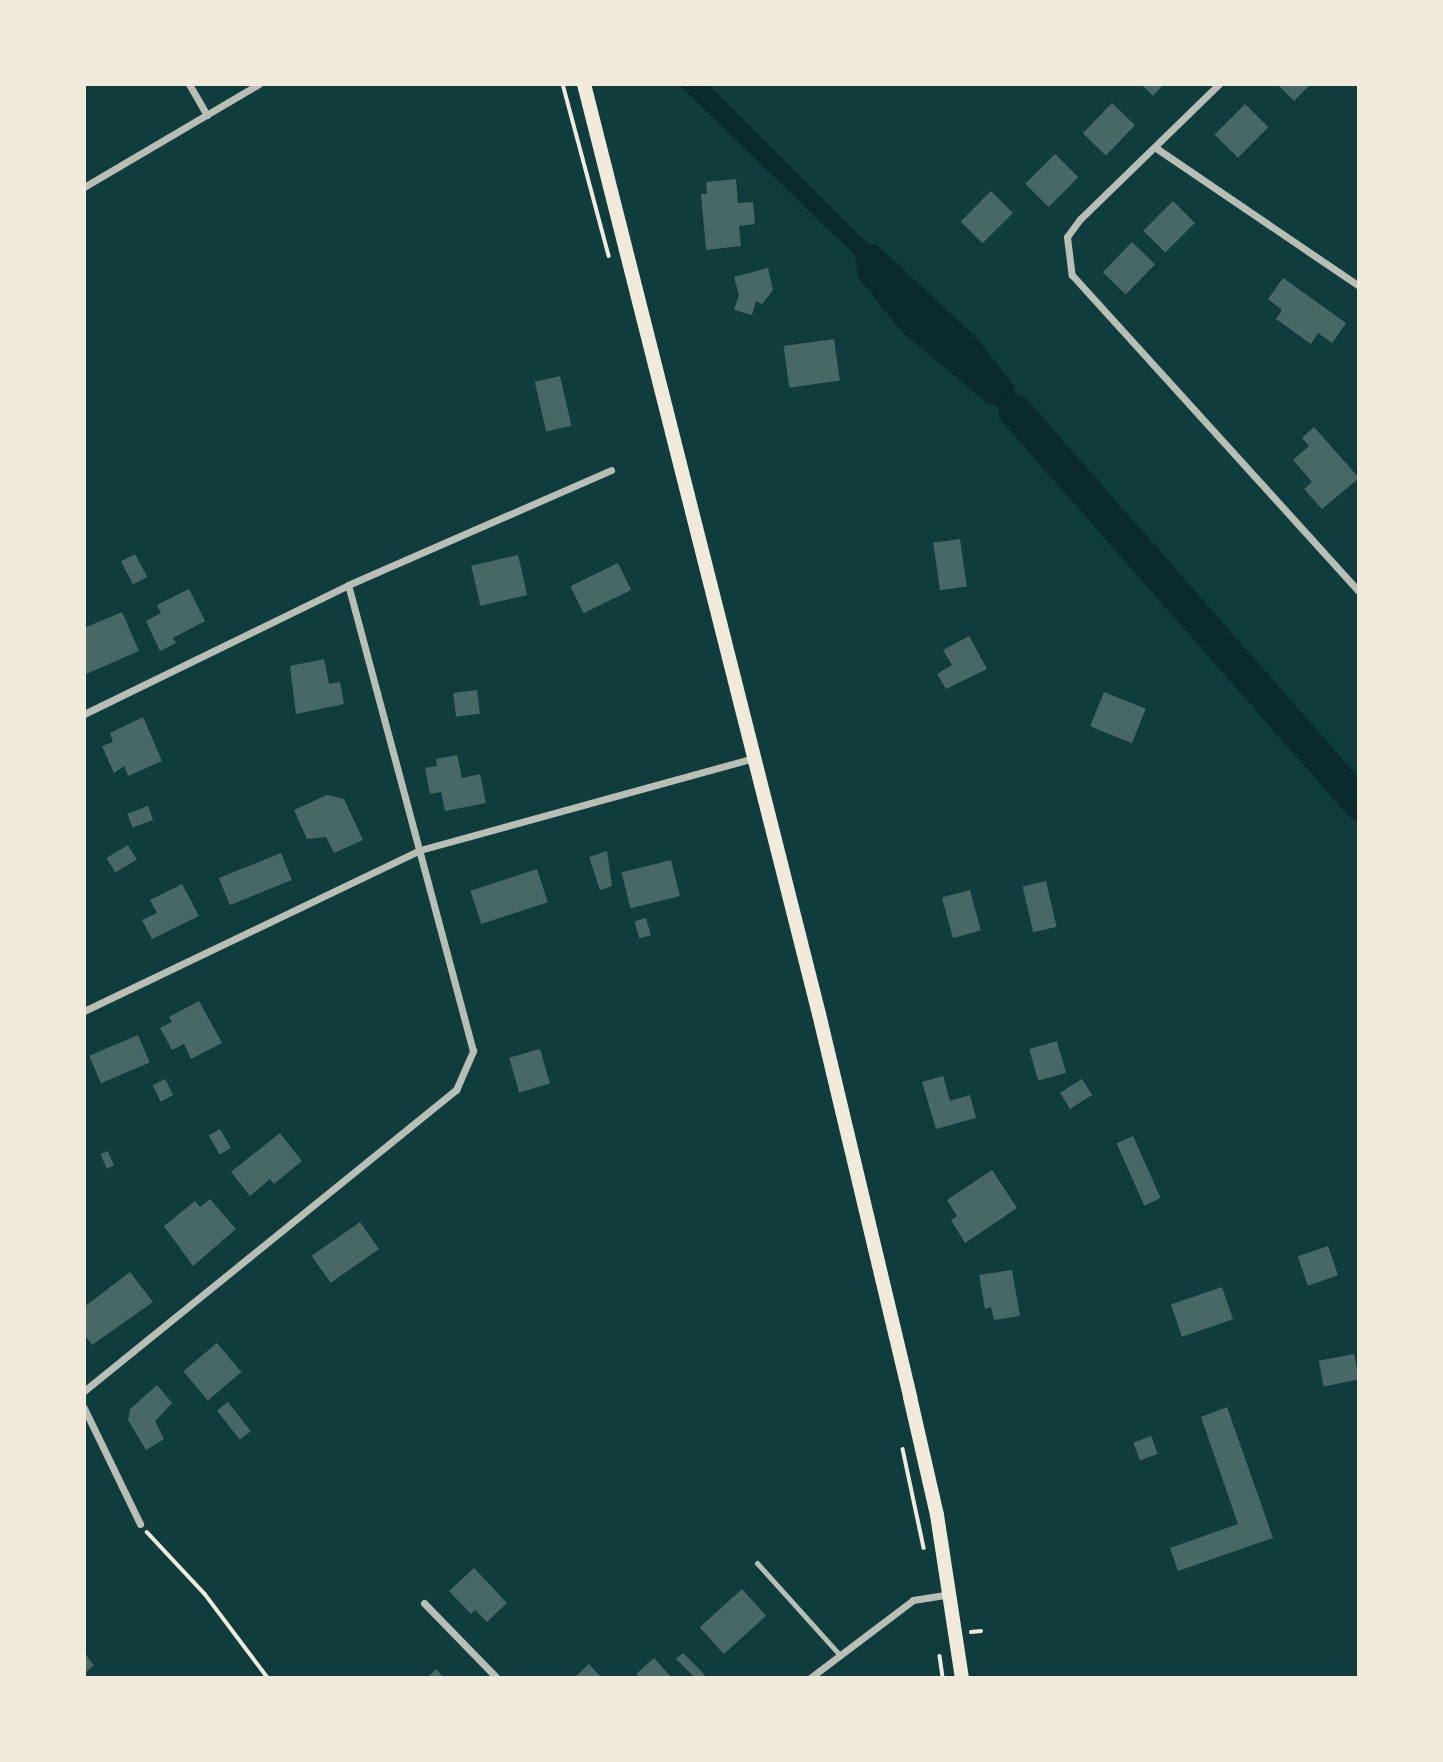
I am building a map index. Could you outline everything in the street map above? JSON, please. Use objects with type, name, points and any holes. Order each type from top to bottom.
[{"type":"main road","points":[[584,84],[755,758],[910,1397],[950,1594],[962,1678]]},
{"type":"street","points":[[189,84],[207,115]]},
{"type":"street","points":[[84,187],[259,84]]},
{"type":"street","points":[[1219,84],[1156,148],[1105,192],[1073,228],[1067,237],[1072,275],[1359,592]]},
{"type":"street","points":[[1156,148],[1359,286]]},
{"type":"street","points":[[84,714],[348,585],[611,470]]},
{"type":"street","points":[[84,1391],[456,1090],[473,1051],[348,585]]},
{"type":"street","points":[[84,1012],[420,850],[755,758]]},
{"type":"street","points":[[84,1408],[140,1524]]},
{"type":"street","points":[[810,1678],[913,1600],[950,1594]]},
{"type":"street","points":[[424,1604],[497,1678]]},
{"type":"lane","points":[[757,1563],[839,1654]]},
{"type":"path","points":[[563,84],[597,225],[612,262]]},
{"type":"path","points":[[902,1444],[926,1558]]},
{"type":"path","points":[[140,1524],[205,1594],[268,1678]]},
{"type":"path","points":[[939,1645],[943,1678]]},
{"type":"water","points":[[678,84],[708,84],[868,244],[877,245],[975,336],[1015,387],[1014,410],[987,403],[902,332],[858,277],[855,255]]},
{"type":"building","points":[[1141,84],[1164,84],[1153,96]]},
{"type":"building","points":[[1277,84],[1311,84],[1294,101]]},
{"type":"building","points":[[1112,103],[1135,125],[1106,155],[1083,133]]},
{"type":"building","points":[[1245,104],[1268,127],[1238,158],[1215,134]]},
{"type":"building","points":[[1055,154],[1078,177],[1049,207],[1025,184]]},
{"type":"building","points":[[736,179],[738,203],[753,202],[755,224],[739,226],[741,246],[706,250],[701,194],[707,194],[706,182]]},
{"type":"building","points":[[991,191],[1013,213],[983,243],[961,221]]},
{"type":"building","points":[[1173,201],[1195,223],[1165,253],[1143,231]]},
{"type":"building","points":[[1132,242],[1155,264],[1126,294],[1103,272]]},
{"type":"building","points":[[768,268],[773,290],[762,304],[756,301],[752,315],[734,310],[739,295],[734,277]]},
{"type":"building","points":[[1283,278],[1346,323],[1332,343],[1318,333],[1311,344],[1276,319],[1282,310],[1268,299]]},
{"type":"building","points":[[834,339],[840,381],[789,388],[783,346]]},
{"type":"building","points":[[560,376],[571,426],[546,432],[535,382]]},
{"type":"building","points":[[1314,427],[1359,478],[1322,509],[1304,489],[1312,482],[1293,460],[1309,446],[1302,438]]},
{"type":"building","points":[[960,539],[967,587],[940,590],[933,543]]},
{"type":"building","points":[[135,554],[147,577],[133,584],[121,562]]},
{"type":"building","points":[[518,555],[527,595],[480,606],[471,566]]},
{"type":"building","points":[[618,563],[631,590],[584,613],[570,586]]},
{"type":"building","points":[[189,589],[205,621],[173,638],[176,643],[160,651],[146,621],[161,613],[157,605]]},
{"type":"building","points":[[122,612],[139,651],[84,675],[84,628]]},
{"type":"building","points":[[969,636],[987,669],[946,689],[937,674],[952,665],[943,650]]},
{"type":"building","points":[[324,659],[329,684],[340,682],[344,704],[296,714],[290,666]]},
{"type":"building","points":[[477,690],[480,714],[456,717],[453,693]]},
{"type":"building","points":[[1104,692],[1146,709],[1132,743],[1090,726]]},
{"type":"building","points":[[143,717],[162,761],[128,776],[124,766],[114,773],[102,746],[113,742],[110,733]]},
{"type":"building","points":[[457,755],[462,778],[480,774],[486,803],[445,811],[441,792],[430,794],[425,768],[437,766],[436,759]]},
{"type":"building","points":[[327,795],[344,799],[363,840],[334,853],[326,837],[307,839],[294,810]]},
{"type":"building","points":[[148,806],[153,820],[132,828],[127,814]]},
{"type":"building","points":[[128,845],[137,860],[115,872],[107,858]]},
{"type":"building","points":[[607,851],[612,886],[600,890],[589,857]]},
{"type":"building","points":[[281,853],[292,880],[230,905],[219,878]]},
{"type":"building","points":[[671,860],[680,896],[630,908],[622,872]]},
{"type":"building","points":[[537,869],[548,902],[481,924],[470,891]]},
{"type":"building","points":[[1046,881],[1057,927],[1033,932],[1023,886]]},
{"type":"building","points":[[182,884],[199,916],[152,939],[142,920],[157,913],[150,900]]},
{"type":"building","points":[[970,890],[981,931],[953,938],[942,898]]},
{"type":"building","points":[[646,918],[651,935],[639,939],[634,921]]},
{"type":"building","points":[[199,1001],[222,1043],[191,1059],[184,1044],[172,1050],[160,1028],[172,1022],[169,1017]]},
{"type":"building","points":[[138,1035],[150,1063],[101,1083],[89,1056]]},
{"type":"building","points":[[1057,1041],[1066,1073],[1038,1081],[1029,1049]]},
{"type":"building","points":[[540,1049],[550,1084],[519,1092],[509,1058]]},
{"type":"building","points":[[943,1076],[950,1101],[970,1095],[976,1118],[936,1129],[922,1082]]},
{"type":"building","points":[[165,1079],[173,1095],[161,1101],[153,1085]]},
{"type":"building","points":[[1082,1079],[1092,1095],[1070,1109],[1060,1093]]},
{"type":"building","points":[[220,1129],[231,1148],[220,1155],[209,1136]]},
{"type":"building","points":[[280,1133],[302,1161],[274,1184],[270,1179],[250,1196],[231,1172]]},
{"type":"building","points":[[1133,1136],[1161,1198],[1144,1205],[1117,1143]]},
{"type":"building","points":[[108,1151],[114,1166],[107,1169],[101,1154]]},
{"type":"building","points":[[992,1170],[1017,1208],[965,1243],[951,1220],[957,1216],[947,1200]]},
{"type":"building","points":[[210,1199],[236,1229],[193,1266],[164,1226],[195,1201],[200,1207]]},
{"type":"building","points":[[360,1222],[379,1249],[331,1283],[312,1256]]},
{"type":"building","points":[[1328,1246],[1338,1275],[1308,1286],[1298,1256]]},
{"type":"building","points":[[1012,1270],[1020,1316],[994,1320],[991,1307],[985,1309],[979,1275]]},
{"type":"building","points":[[130,1272],[153,1302],[92,1345],[84,1334],[84,1307]]},
{"type":"building","points":[[1222,1287],[1233,1319],[1182,1337],[1171,1305]]},
{"type":"building","points":[[217,1343],[241,1372],[208,1400],[183,1371]]},
{"type":"building","points":[[1354,1354],[1359,1380],[1324,1386],[1319,1361]]},
{"type":"building","points":[[157,1385],[172,1403],[155,1421],[164,1439],[146,1450],[128,1420],[130,1409]]},
{"type":"building","points":[[228,1402],[251,1431],[240,1440],[217,1411]]},
{"type":"building","points":[[1227,1407],[1273,1538],[1178,1571],[1170,1548],[1238,1524],[1201,1417]]},
{"type":"building","points":[[1151,1436],[1158,1454],[1140,1461],[1133,1443]]},
{"type":"building","points":[[474,1568],[507,1603],[487,1622],[475,1610],[471,1614],[449,1591]]},
{"type":"building","points":[[742,1589],[766,1616],[724,1654],[700,1627]]},
{"type":"building","points":[[84,1653],[94,1665],[85,1673],[89,1678],[84,1678]]},
{"type":"building","points":[[683,1653],[705,1675],[702,1678],[695,1678],[676,1659]]},
{"type":"building","points":[[654,1658],[672,1678],[640,1678],[636,1674]]},
{"type":"building","points":[[589,1664],[602,1678],[574,1678]]},
{"type":"building","points":[[436,1669],[444,1678],[427,1678]]},
{"type":"waterway","points":[[1014,410],[1359,803]]}]
